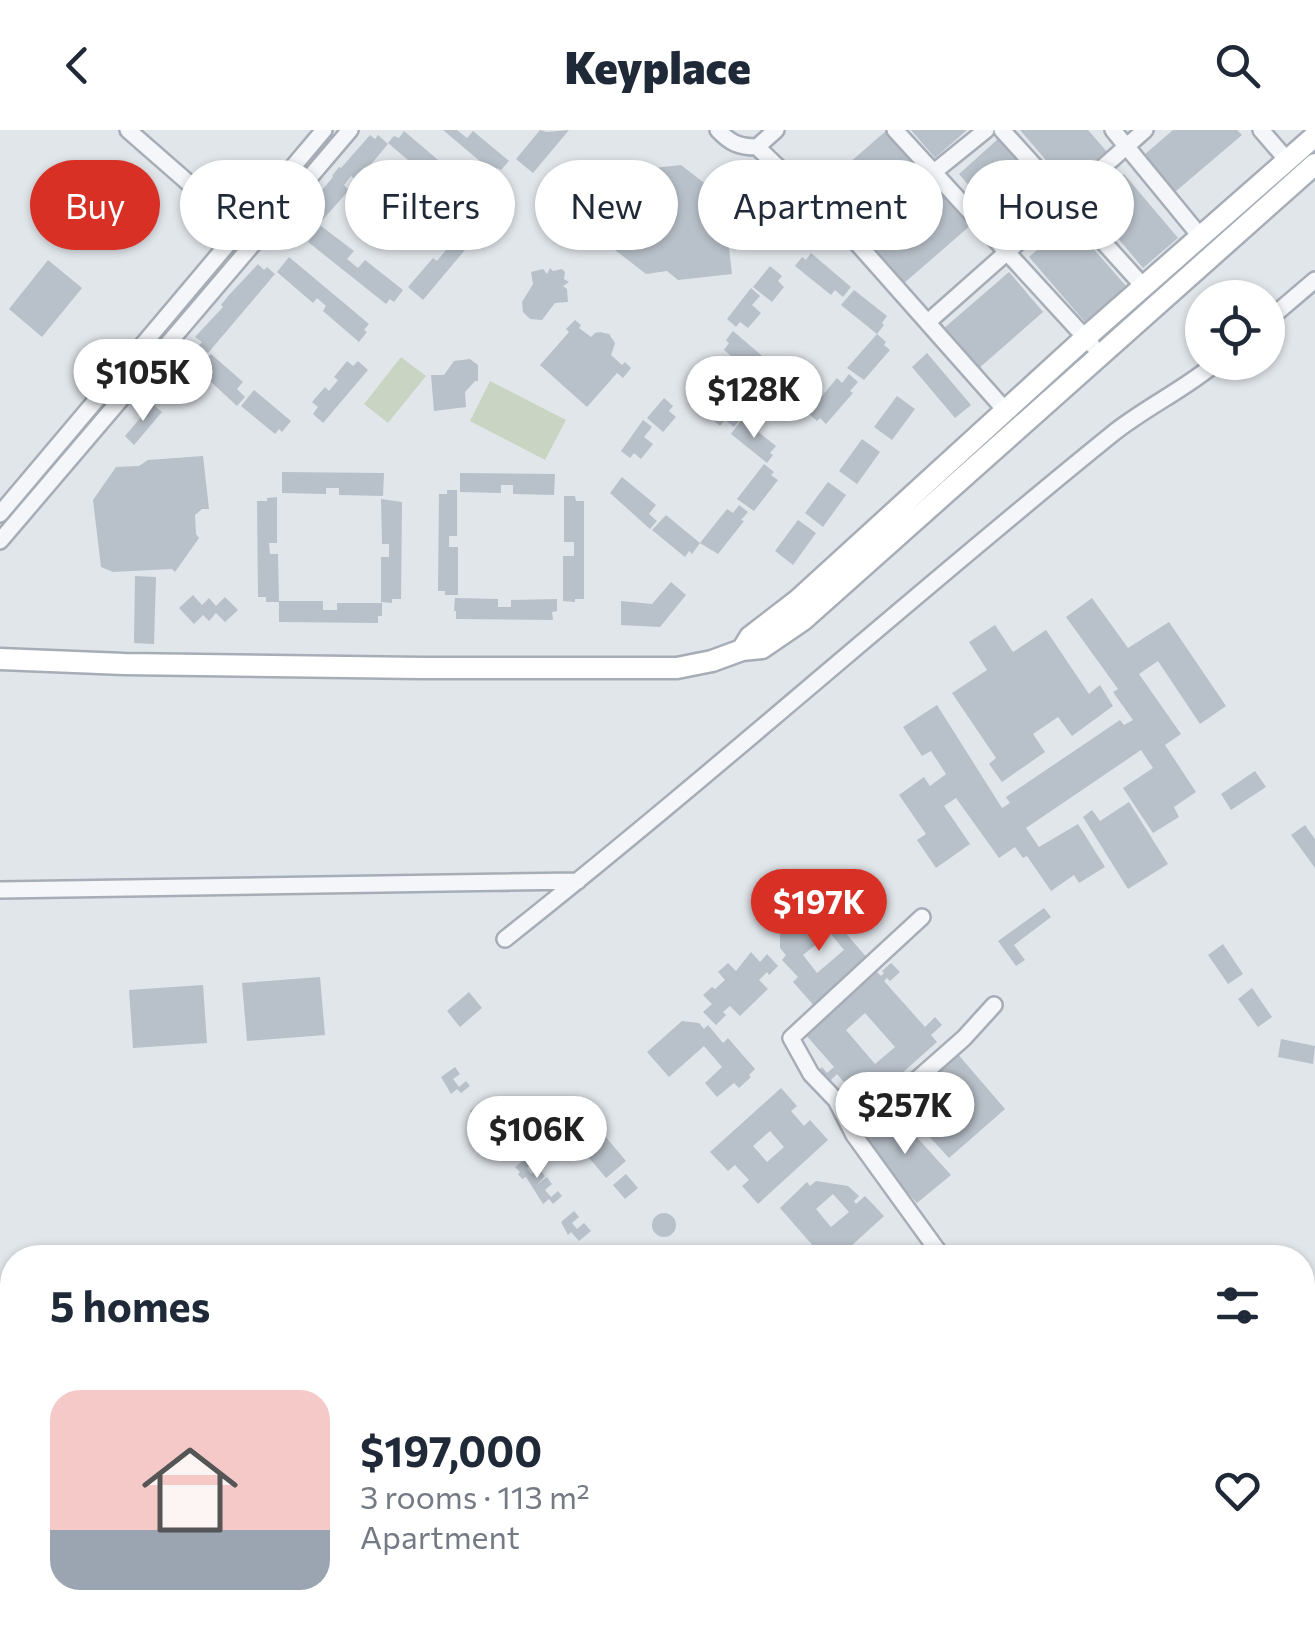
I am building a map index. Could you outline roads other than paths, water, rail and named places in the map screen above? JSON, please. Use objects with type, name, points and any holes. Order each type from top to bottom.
[{"type":"main road","points":[[742,650],[750,637],[798,600],[1005,410],[1315,136]]},
{"type":"main road","points":[[0,660],[364,668],[677,668],[762,648],[802,620],[1315,164]]},
{"type":"street","points":[[128,130],[180,176]]},
{"type":"street","points":[[298,160],[324,130]]},
{"type":"street","points":[[0,541],[350,130]]},
{"type":"street","points":[[718,130],[728,141],[757,147],[771,160]]},
{"type":"street","points":[[757,147],[776,130]]},
{"type":"street","points":[[895,130],[923,160]]},
{"type":"street","points":[[943,165],[986,130]]},
{"type":"street","points":[[1002,130],[1029,160]]},
{"type":"street","points":[[1113,130],[1200,236]]},
{"type":"street","points":[[1111,160],[1146,130]]},
{"type":"street","points":[[1262,130],[1287,160]]},
{"type":"street","points":[[943,182],[1101,355]]},
{"type":"street","points":[[0,514],[222,250]]},
{"type":"street","points":[[863,250],[1005,410]]},
{"type":"street","points":[[928,322],[1009,250]]},
{"type":"street","points":[[1110,250],[1144,287]]},
{"type":"street","points":[[1285,306],[1315,280]]},
{"type":"street","points":[[505,938],[660,815],[1115,431],[1190,380]]},
{"type":"street","points":[[0,890],[578,881]]},
{"type":"street","points":[[922,917],[791,1038],[812,1074],[836,1100],[854,1134],[933,1245]]},
{"type":"street","points":[[854,1134],[964,1038],[994,1005]]}]
